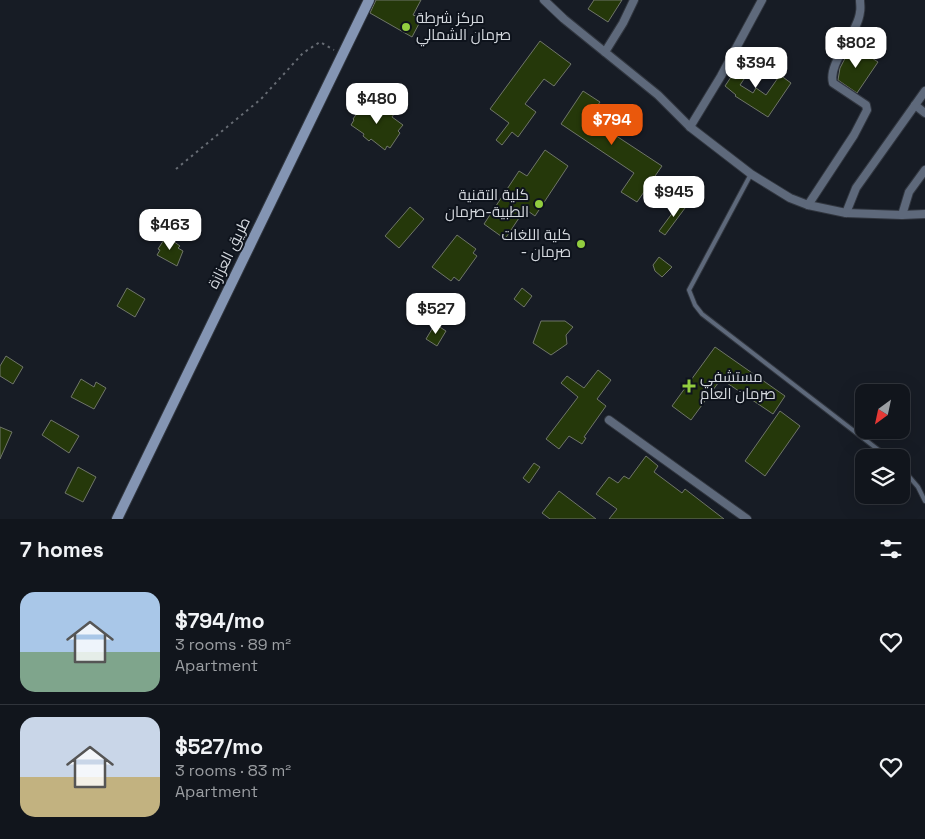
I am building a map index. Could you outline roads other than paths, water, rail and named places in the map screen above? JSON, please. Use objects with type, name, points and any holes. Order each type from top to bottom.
[{"type":"street","name":"طريق العزازة","points":[[117,519],[369,0]]},
{"type":"street","points":[[544,0],[658,95],[690,127],[751,174],[790,198],[808,205],[846,212],[902,215],[925,214]]},
{"type":"street","points":[[605,52],[634,0]]},
{"type":"street","points":[[690,127],[722,76],[762,0]]},
{"type":"street","points":[[808,205],[854,136],[867,110],[866,105],[833,84],[832,78],[836,65],[858,19],[860,0]]},
{"type":"street","points":[[846,212],[856,188],[925,91]]},
{"type":"street","points":[[915,105],[925,113]]},
{"type":"street","points":[[902,215],[909,192],[925,170]]},
{"type":"street","points":[[609,420],[746,519]]},
{"type":"lane","points":[[751,174],[689,290],[695,305],[702,314],[877,449]]},
{"type":"lane","points":[[910,478],[918,487],[925,500]]},
{"type":"place","name":"مركز شرطة صرمان الشمالي","points":[[406,27]]},
{"type":"place","name":"كلية التقنية الطبية-صرمان","points":[[539,204]]},
{"type":"place","name":"كلية اللغات - صرمان","points":[[581,244]]},
{"type":"place","name":"مستشفي صرمان العام","points":[[689,386]]}]
